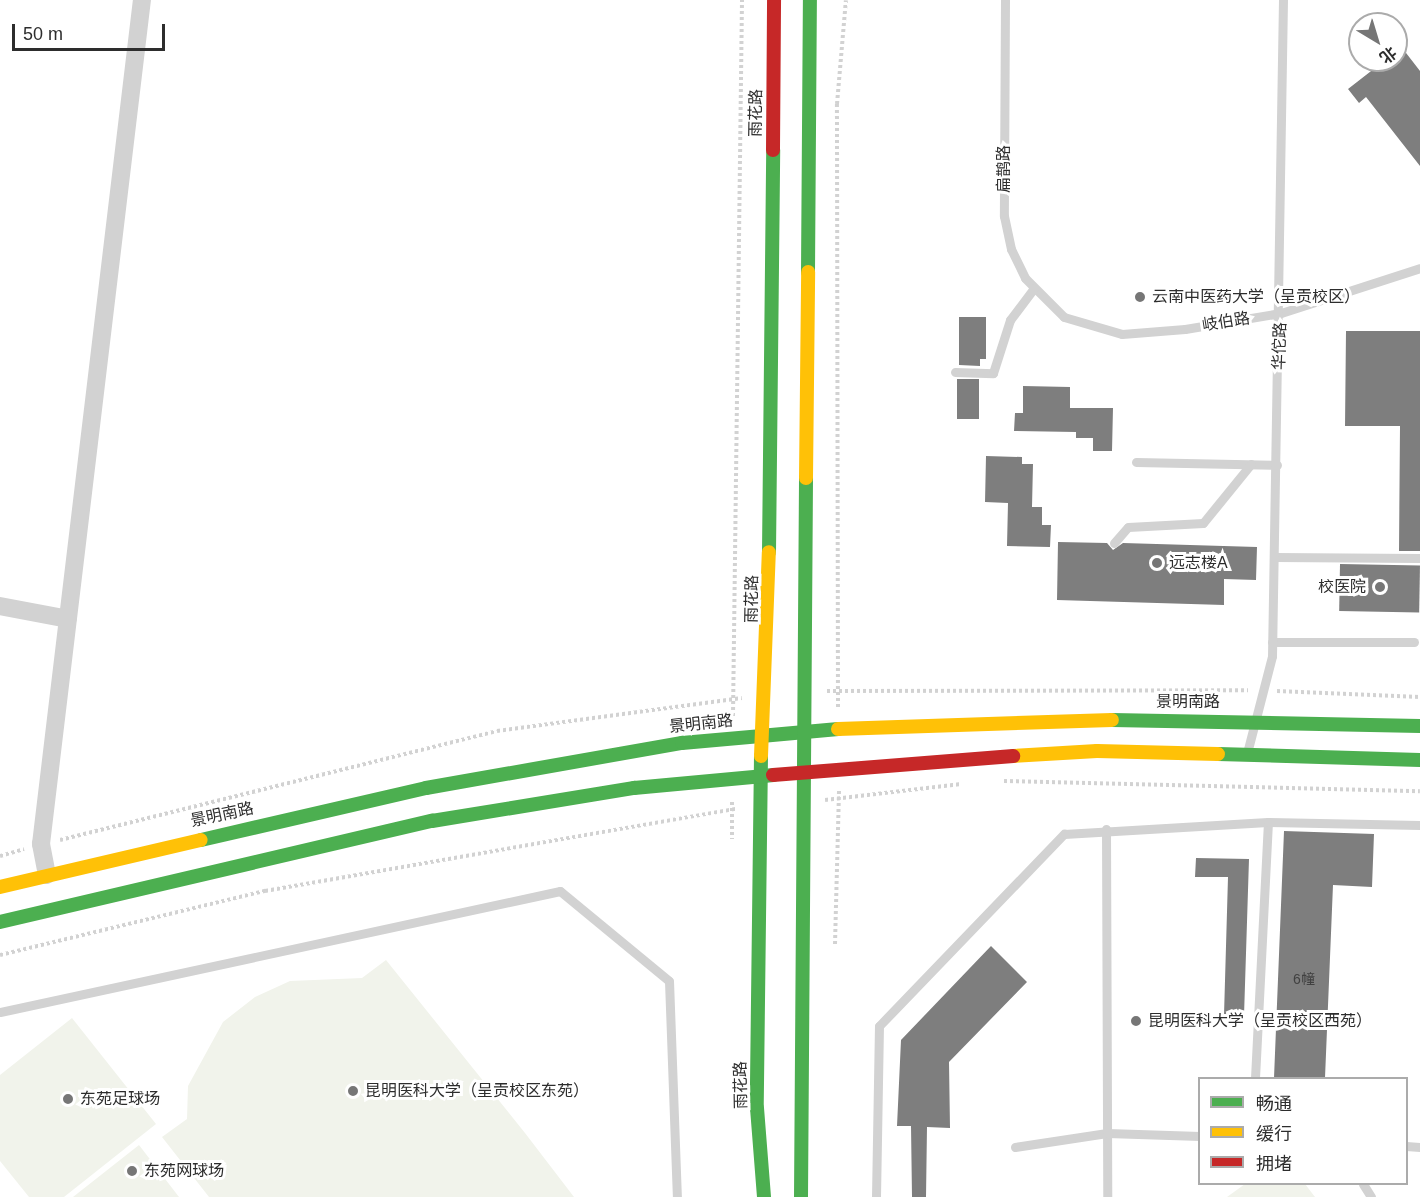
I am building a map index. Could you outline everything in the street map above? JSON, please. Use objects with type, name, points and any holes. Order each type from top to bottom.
[{"type":"street","points":[[47,875],[41,844],[142,0]]},
{"type":"street","name":"雨花路","points":[[764,1197],[757,1108],[758,807],[764,735],[774,0]]},
{"type":"street","points":[[801,1197],[807,731],[810,0]]},
{"type":"street","points":[[0,606],[68,619]]},
{"type":"street","name":"景明南路","points":[[0,887],[426,788],[630,749],[733,737],[921,723],[1256,720],[1420,726]]},
{"type":"street","points":[[0,922],[432,821],[732,777],[1097,751],[1247,753],[1420,760]]},
{"type":"lane","name":"扁鹊路","points":[[1005,0],[1004,216],[1011,249],[1034,288],[1064,317]]},
{"type":"lane","name":"华佗路","points":[[1247,753],[1272,656],[1281,314],[1283,0]]},
{"type":"lane","name":"岐伯路","points":[[1064,317],[1122,334],[1281,314],[1420,268]]},
{"type":"lane","points":[[955,372],[993,373],[1010,320],[1034,288]]},
{"type":"lane","points":[[1136,462],[1277,465]]},
{"type":"lane","points":[[1114,543],[1128,527],[1203,523],[1251,464]]},
{"type":"lane","points":[[1275,557],[1420,558]]},
{"type":"lane","points":[[1272,642],[1414,642]]},
{"type":"lane","points":[[1255,1077],[1268,822]]},
{"type":"lane","points":[[876,1197],[879,1026],[1064,834],[1106,829],[1268,822],[1420,825]]},
{"type":"lane","points":[[1106,829],[1107,1197]]},
{"type":"lane","points":[[0,1012],[560,891],[669,981],[677,1197]]},
{"type":"lane","points":[[1015,1147],[1107,1133],[1198,1136]]},
{"type":"path","points":[[733,737],[742,0]]},
{"type":"path","points":[[839,729],[834,618],[837,104],[846,0]]},
{"type":"path","points":[[835,944],[839,768]]},
{"type":"path","points":[[732,777],[732,852]]},
{"type":"path","points":[[996,781],[1420,791]]},
{"type":"path","points":[[806,802],[974,782]]},
{"type":"path","points":[[0,955],[265,891],[758,807]]},
{"type":"shaded area","points":[[386,960],[574,1197],[209,1197],[162,1137],[187,1119],[188,1086],[223,1022],[255,997],[290,981],[362,978]]},
{"type":"shaded area","name":"东苑足球场","points":[[72,1018],[156,1124],[64,1197],[29,1197],[0,1161],[0,1075]]},
{"type":"shaded area","name":"东苑网球场","points":[[139,1145],[179,1197],[73,1197]]},
{"type":"shaded area","points":[[1244,1185],[1306,1185],[1315,1197],[1227,1197]]},
{"type":"building","points":[[1408,56],[1420,71],[1420,166],[1366,97],[1359,103],[1348,89],[1370,72],[1408,72]]},
{"type":"building","points":[[959,317],[986,317],[986,359],[980,359],[980,366],[959,365]]},
{"type":"building","points":[[1346,331],[1420,331],[1420,551],[1399,551],[1400,426],[1345,426]]},
{"type":"building","points":[[957,379],[979,379],[979,419],[957,419]]},
{"type":"building","points":[[1023,386],[1070,387],[1070,408],[1113,408],[1112,451],[1093,451],[1093,438],[1076,438],[1076,432],[1014,431],[1015,413],[1023,413]]},
{"type":"building","points":[[986,456],[1022,457],[1022,464],[1033,464],[1032,507],[1042,507],[1042,525],[1051,525],[1050,547],[1007,546],[1008,503],[985,502]]},
{"type":"building","name":"远志楼A","points":[[1058,542],[1107,543],[1113,550],[1123,543],[1257,547],[1256,580],[1224,579],[1224,605],[1057,600]]},
{"type":"building","name":"校医院","points":[[1340,564],[1420,565],[1419,612],[1339,611]]},
{"type":"building","points":[[1284,831],[1374,834],[1372,887],[1333,885],[1325,1077],[1274,1077]]},
{"type":"building","points":[[1196,858],[1249,859],[1244,1016],[1224,1015],[1228,877],[1195,877]]},
{"type":"building","points":[[991,946],[1027,982],[949,1062],[950,1128],[927,1127],[926,1197],[912,1197],[911,1126],[897,1126],[901,1040]]},
{"type":"traffic: fast","points":[[808,272],[810,0]]},
{"type":"traffic: fast","points":[[769,552],[773,150]]},
{"type":"traffic: fast","points":[[801,1197],[806,478]]},
{"type":"traffic: fast","points":[[1112,720],[1420,726]]},
{"type":"traffic: fast","points":[[201,840],[426,788],[682,743],[838,729]]},
{"type":"traffic: fast","points":[[1218,754],[1420,760]]},
{"type":"traffic: fast","points":[[761,756],[757,1108],[764,1197]]},
{"type":"traffic: fast","points":[[0,922],[432,821],[634,788],[773,775]]},
{"type":"traffic: slow","points":[[806,478],[808,272]]},
{"type":"traffic: slow","points":[[761,756],[769,552]]},
{"type":"traffic: slow","points":[[838,729],[1112,720]]},
{"type":"traffic: slow","points":[[1013,756],[1097,751],[1218,754]]},
{"type":"traffic: slow","points":[[0,887],[201,840]]},
{"type":"traffic: jam","points":[[773,150],[774,0]]},
{"type":"traffic: jam","points":[[773,775],[1013,756]]},
{"type":"place","name":"云南中医药大学（呈贡校区）","points":[[1140,297]]},
{"type":"place","name":"远志楼A","points":[[1157,563]]},
{"type":"place","name":"校医院","points":[[1380,587]]},
{"type":"place","name":"昆明医科大学（呈贡校区西苑）","points":[[1136,1021]]},
{"type":"place","name":"昆明医科大学（呈贡校区东苑）","points":[[353,1091]]},
{"type":"place","name":"东苑足球场","points":[[68,1099]]},
{"type":"place","name":"东苑网球场","points":[[132,1171]]}]
